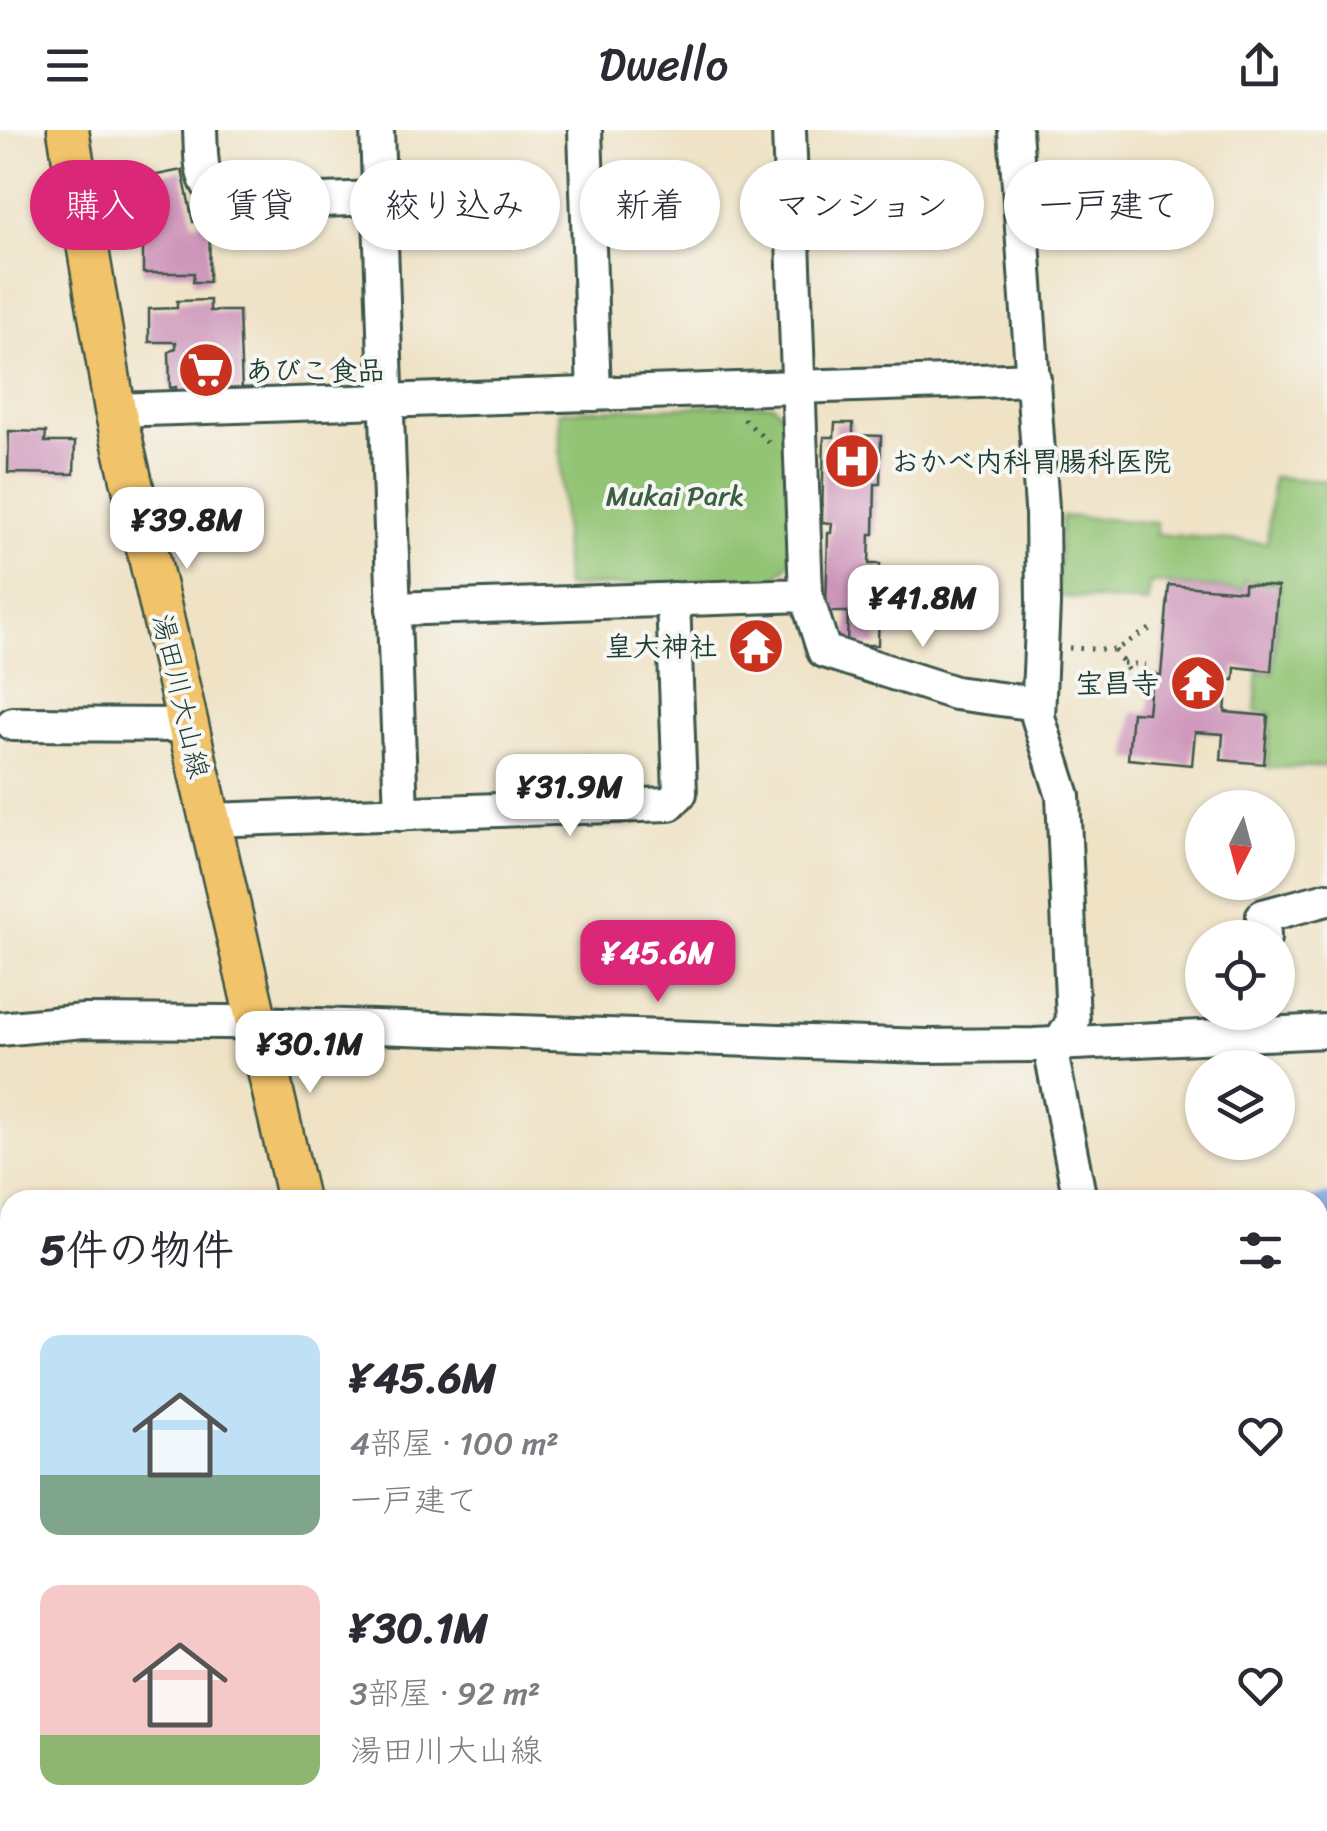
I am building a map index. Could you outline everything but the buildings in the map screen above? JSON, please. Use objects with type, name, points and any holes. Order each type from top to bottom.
[{"type":"main road","name":"湯田川大山線","points":[[68,130],[115,410],[296,1190]]},
{"type":"street","points":[[200,130],[206,182],[221,198],[239,202],[350,199]]},
{"type":"street","points":[[377,130],[378,160]]},
{"type":"street","points":[[585,130],[594,394]]},
{"type":"street","points":[[790,130],[806,594],[824,652],[955,693],[1038,704]]},
{"type":"street","points":[[1015,130],[1042,508],[1038,716],[1062,796],[1073,1021],[1052,1057],[1078,1190]]},
{"type":"street","points":[[381,250],[401,814]]},
{"type":"street","points":[[115,410],[1034,379]]},
{"type":"street","points":[[394,609],[806,594]]},
{"type":"street","points":[[210,820],[669,804],[680,793],[673,599]]},
{"type":"street","points":[[13,724],[188,725]]},
{"type":"street","points":[[1263,920],[1263,916],[1327,900]]},
{"type":"street","points":[[0,1029],[84,1021],[258,1022],[904,1046],[1060,1044],[1196,1030]]},
{"type":"street","points":[[1295,1026],[1327,1030]]},
{"type":"path","points":[[740,415],[780,454]]},
{"type":"path","points":[[1041,646],[1115,650],[1153,627]]},
{"type":"path","points":[[1115,650],[1136,683]]},
{"type":"path","points":[[1123,663],[1145,664]]},
{"type":"green space","name":"Mukai Park","points":[[772,404],[786,419],[791,561],[773,580],[565,587],[559,411]]},
{"type":"green space","points":[[1273,477],[1327,481],[1327,766],[1267,768],[1271,713],[1255,711],[1258,672],[1273,673],[1280,584],[1244,581],[1243,590],[1150,583],[1148,603],[1056,596],[1062,516],[1156,523],[1156,534],[1267,543]]},
{"type":"place","name":"あびこ食品","points":[[206,370]]},
{"type":"place","name":"おかべ内科胃腸科医院","points":[[852,461]]},
{"type":"place","name":"皇大神社","points":[[756,646]]},
{"type":"place","name":"宝昌寺","points":[[1198,683]]}]
